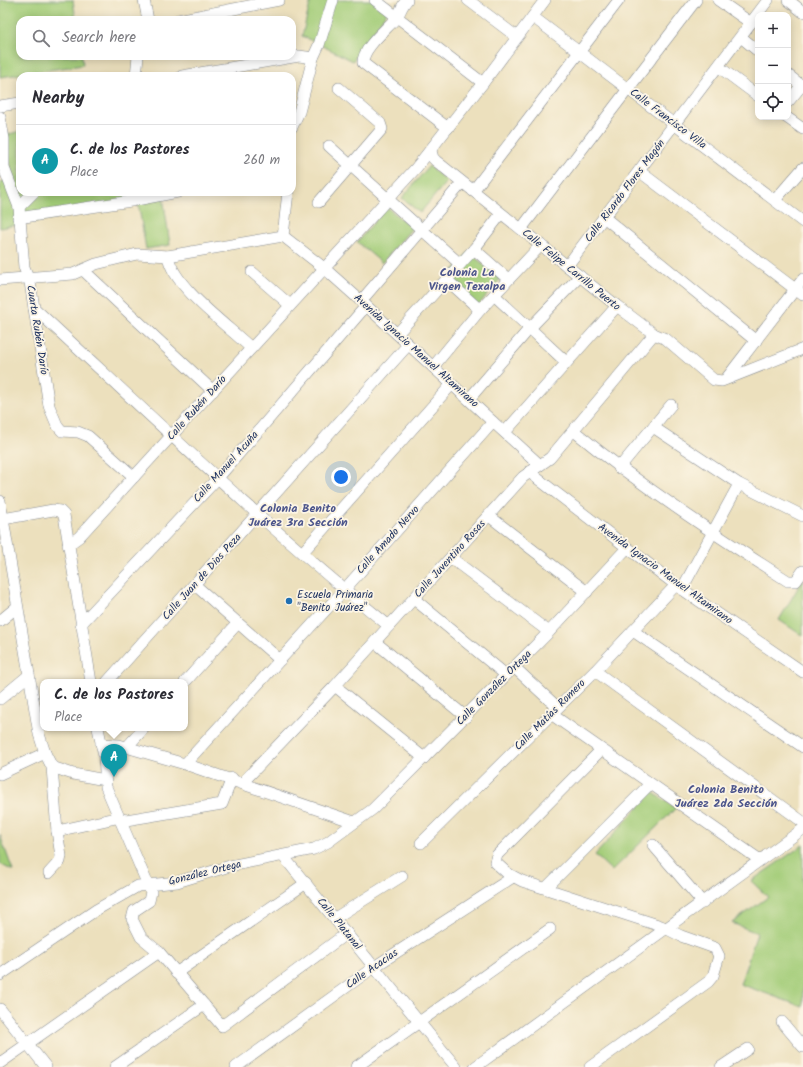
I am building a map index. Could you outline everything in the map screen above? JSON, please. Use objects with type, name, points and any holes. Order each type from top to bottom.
[{"type":"street","points":[[144,0],[147,16]]},
{"type":"street","points":[[198,16],[279,0]]},
{"type":"street","points":[[296,118],[299,112],[313,58],[319,45],[333,0]]},
{"type":"street","points":[[375,0],[483,83]]},
{"type":"street","points":[[407,0],[397,16],[381,34],[365,56],[363,63],[448,128]]},
{"type":"street","points":[[468,0],[517,37]]},
{"type":"street","name":"Calle Rubén Darío","points":[[68,545],[79,537],[431,151],[545,0]]},
{"type":"street","points":[[473,191],[619,0]]},
{"type":"street","points":[[521,229],[696,0]]},
{"type":"street","points":[[718,0],[751,23]]},
{"type":"street","name":"Calle Ricardo Flores Magón","points":[[568,266],[768,0]]},
{"type":"street","points":[[788,0],[803,12]]},
{"type":"street","name":"Calle Francisco Villa","points":[[532,17],[676,124],[803,222]]},
{"type":"street","points":[[741,37],[755,49]]},
{"type":"street","points":[[296,57],[313,58]]},
{"type":"street","points":[[136,72],[138,60]]},
{"type":"street","points":[[205,72],[276,60]]},
{"type":"street","points":[[719,67],[755,94]]},
{"type":"street","points":[[791,77],[802,85],[791,98]]},
{"type":"street","points":[[319,202],[381,133],[383,127],[339,88]]},
{"type":"street","points":[[0,106],[16,104]]},
{"type":"street","name":"Cuarta Rubén Darío","points":[[0,116],[4,139],[4,168],[18,213],[24,266],[28,277],[34,308],[49,406],[57,425],[66,433],[78,432],[88,436],[134,477]]},
{"type":"street","points":[[790,120],[803,129]]},
{"type":"street","points":[[329,146],[422,228],[460,264]]},
{"type":"street","name":"Calle Felipe Carrillo Puerto","points":[[431,151],[433,158],[462,183],[541,244],[617,306],[654,334],[666,339],[714,380],[722,380]]},
{"type":"street","points":[[774,200],[803,168]]},
{"type":"street","points":[[639,171],[799,292]]},
{"type":"street","name":"Calle Manuel Acuña","points":[[81,624],[217,479],[364,304],[422,228],[462,183]]},
{"type":"street","points":[[18,213],[31,196]]},
{"type":"street","points":[[18,213],[131,201],[157,196]]},
{"type":"street","points":[[0,280],[73,274],[96,264],[137,254],[168,256],[286,239],[288,196]]},
{"type":"street","points":[[397,334],[474,249],[501,214]]},
{"type":"street","points":[[605,218],[756,341]]},
{"type":"street","name":"Avenida Ignacio Manuel Altamirano","points":[[286,239],[324,268],[540,465]]},
{"type":"street","points":[[433,367],[480,310],[541,244]]},
{"type":"street","points":[[474,249],[508,279]]},
{"type":"street","points":[[168,256],[172,269],[184,287],[251,348]]},
{"type":"street","points":[[84,270],[213,391]]},
{"type":"street","points":[[252,272],[290,305]]},
{"type":"street","points":[[468,399],[530,328],[580,276]]},
{"type":"street","points":[[722,380],[799,292],[803,279]]},
{"type":"street","points":[[447,280],[480,310]]},
{"type":"street","points":[[494,295],[566,362]]},
{"type":"street","points":[[505,432],[617,306]]},
{"type":"street","points":[[34,308],[217,479],[344,590],[389,626]]},
{"type":"street","name":"Calle Juventino Rosas","points":[[244,782],[375,642],[529,472],[550,458],[654,334]]},
{"type":"street","name":"Calle Juan de Dios Peza","points":[[110,679],[408,345]]},
{"type":"street","points":[[722,380],[803,349]]},
{"type":"street","points":[[302,552],[452,384]]},
{"type":"street","points":[[619,468],[671,405]]},
{"type":"street","name":"Calle Amado Nervo","points":[[185,764],[344,590],[493,422]]},
{"type":"street","points":[[653,427],[739,484],[803,516]]},
{"type":"street","points":[[574,431],[619,468],[712,532],[788,581],[794,582],[803,571]]},
{"type":"street","name":"Avenida Ignacio Manuel Altamirano","points":[[529,472],[679,587],[803,672]]},
{"type":"street","name":"Calle Matías Romero","points":[[421,843],[595,671],[633,630],[679,587],[739,484]]},
{"type":"street","points":[[0,501],[3,518],[3,544],[17,607],[39,734],[44,753],[52,767],[57,831],[61,859],[49,873]]},
{"type":"street","points":[[3,518],[53,510],[60,511],[64,515],[90,679]]},
{"type":"street","points":[[488,516],[586,592]]},
{"type":"street","name":"Calle González Ortega","points":[[354,822],[373,809],[466,717],[549,632],[627,548]]},
{"type":"street","points":[[451,558],[549,632]]},
{"type":"street","points":[[195,585],[237,624],[280,660]]},
{"type":"street","points":[[414,599],[506,675]]},
{"type":"street","points":[[0,621],[17,607]]},
{"type":"street","points":[[188,679],[237,624]]},
{"type":"street","points":[[633,630],[803,747]]},
{"type":"street","points":[[375,642],[466,717]]},
{"type":"street","points":[[514,667],[554,710],[601,750],[760,860]]},
{"type":"street","points":[[595,671],[803,822]]},
{"type":"street","points":[[0,699],[29,675]]},
{"type":"street","points":[[334,686],[424,758]]},
{"type":"street","points":[[99,731],[105,780],[119,819],[148,884],[150,899],[134,911],[131,917],[141,937],[159,952],[222,1026],[347,933]]},
{"type":"street","points":[[127,747],[141,731]]},
{"type":"street","points":[[101,744],[112,744],[127,747],[232,778],[354,822]]},
{"type":"street","points":[[590,1067],[708,982],[714,973],[719,956],[718,952],[712,947],[681,936],[667,928],[512,876],[495,862],[497,855],[601,750]]},
{"type":"street","points":[[0,774],[44,753]]},
{"type":"street","points":[[52,767],[73,774],[105,780]]},
{"type":"street","points":[[57,831],[119,819],[126,820],[222,804],[232,778]]},
{"type":"street","points":[[546,888],[650,784]]},
{"type":"street","name":"González Ortega","points":[[0,975],[125,892],[148,884],[177,882],[230,866],[282,856],[322,846],[354,822]]},
{"type":"street","points":[[475,1067],[803,829]]},
{"type":"street","points":[[653,845],[703,902]]},
{"type":"street","name":"Calle Platanal","points":[[282,856],[335,918],[456,1067]]},
{"type":"street","points":[[335,918],[402,876]]},
{"type":"street","name":"Calle Acacias","points":[[236,1067],[374,967],[512,876]]},
{"type":"street","points":[[176,973],[306,883]]},
{"type":"street","points":[[356,1067],[550,929]]},
{"type":"street","points":[[0,1063],[159,952]]},
{"type":"street","points":[[114,1067],[204,1005]]},
{"type":"street","points":[[0,1009],[46,1067]]},
{"type":"street","points":[[782,1022],[803,1047]]},
{"type":"street","points":[[721,1067],[748,1049]]},
{"type":"green space","points":[[0,0],[73,0],[75,16],[16,16],[16,60],[82,60],[83,65],[35,72],[16,72],[16,75],[0,77]]},
{"type":"green space","points":[[311,0],[383,0],[391,6],[353,61],[302,36]]},
{"type":"green space","points":[[16,132],[16,196],[163,196],[170,245],[146,249],[138,202],[0,228],[0,182],[12,179],[6,135]]},
{"type":"green space","points":[[429,166],[447,181],[420,213],[402,198]]},
{"type":"green space","points":[[387,207],[412,228],[382,263],[357,242]]},
{"type":"green space","points":[[469,252],[500,279],[478,306],[446,279]]},
{"type":"green space","points":[[803,579],[803,636],[779,620]]},
{"type":"green space","points":[[652,792],[676,808],[612,871],[595,855]]},
{"type":"green space","points":[[0,835],[13,871],[0,864]]},
{"type":"green space","points":[[803,845],[803,1007],[740,984],[757,933],[732,923],[768,897],[751,881]]},
{"type":"place","name":"Escuela Primaria \"Benito Juárez\"","points":[[289,601]]},
{"type":"place","name":"C. de los Pastores","points":[[114,777]]},
{"type":"district","name":"Colonia La Virgen Texalpa","points":[[467,279]]},
{"type":"district","name":"Colonia Benito Juárez 3ra Sección","points":[[298,515]]},
{"type":"district","name":"Colonia Benito Juárez 2da Sección","points":[[726,796]]}]
